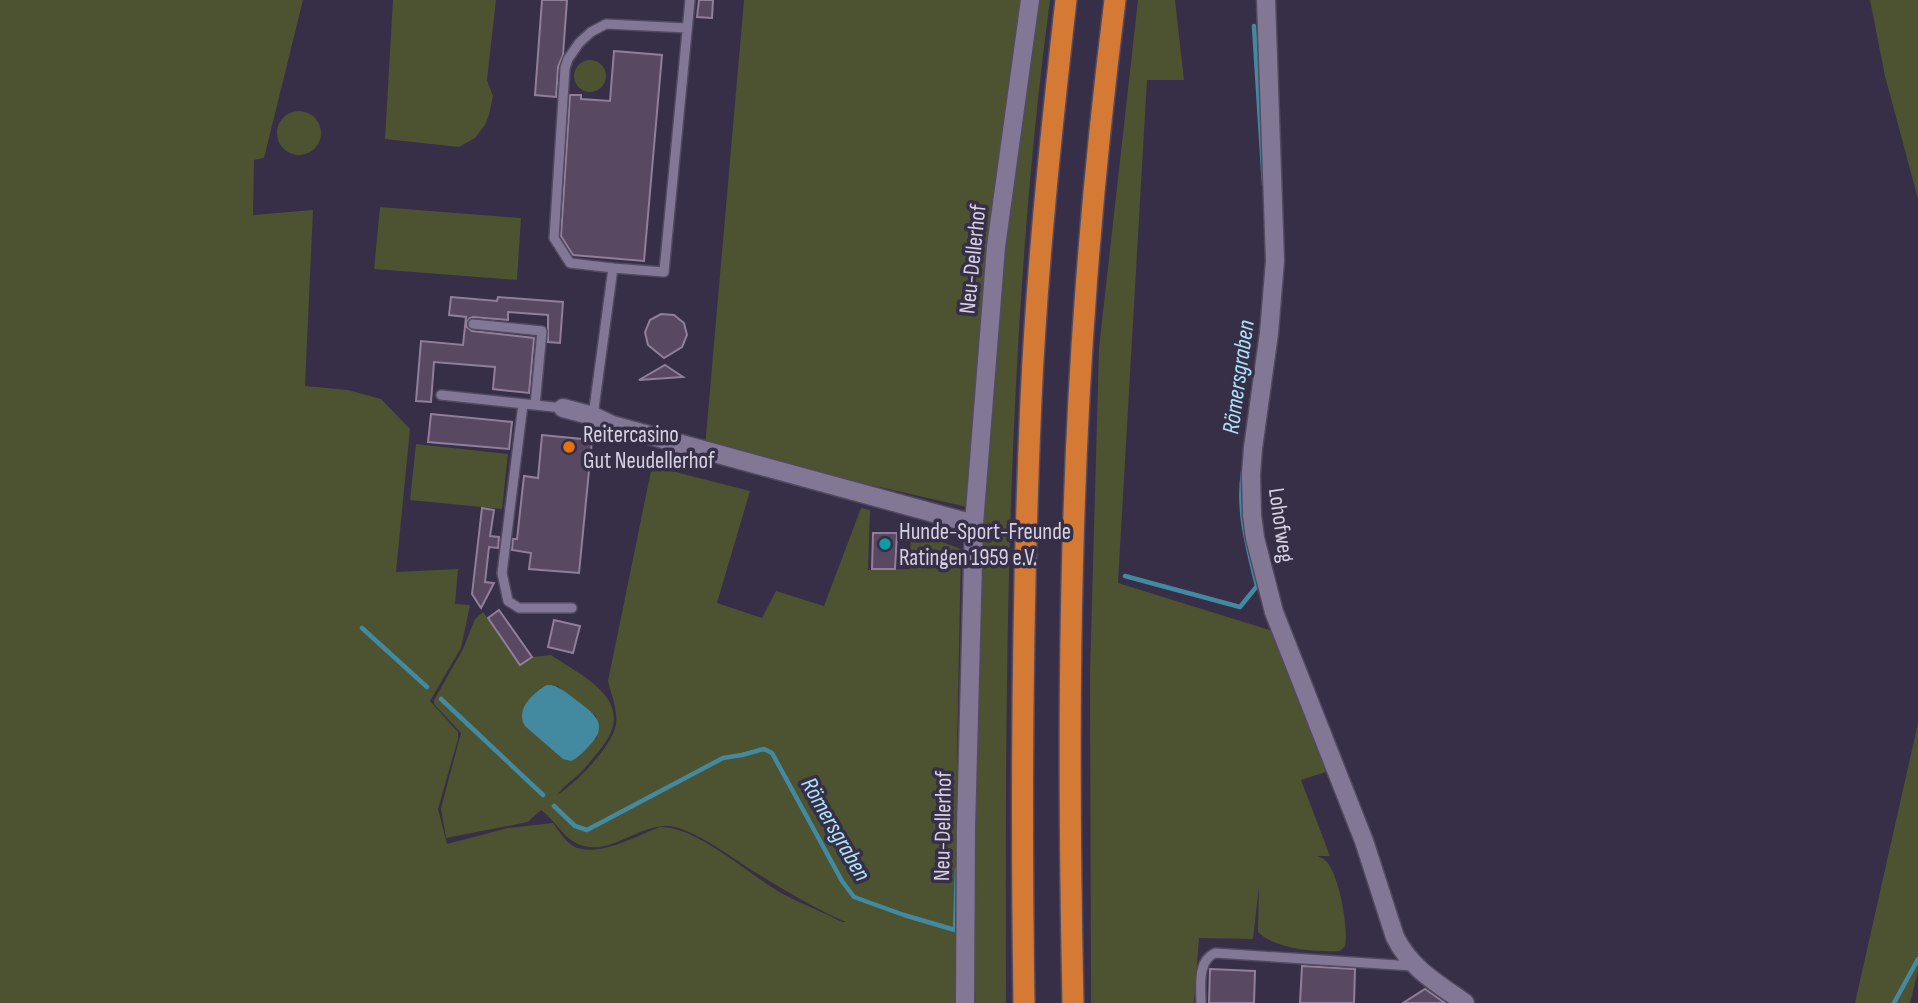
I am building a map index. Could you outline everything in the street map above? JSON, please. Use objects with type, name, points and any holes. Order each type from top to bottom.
[{"type":"highway","points":[[1024,1003],[1024,603],[1031,399],[1042,240],[1066,0]]},
{"type":"highway","points":[[1073,1003],[1071,675],[1078,442],[1091,228],[1115,0]]},
{"type":"street","name":"Neu-Dellerhof","points":[[965,1003],[966,828],[974,524],[996,247],[1030,0]]},
{"type":"street","name":"Lohofweg","points":[[1266,0],[1275,261],[1269,333],[1253,447],[1251,494],[1254,526],[1274,612],[1364,841],[1395,937],[1402,952],[1414,966],[1465,1003]]},
{"type":"street","points":[[563,408],[593,416],[612,425],[974,524]]},
{"type":"lane","points":[[687,29],[606,24],[579,43],[568,59],[565,68],[554,238],[570,264],[664,272],[690,0]]},
{"type":"lane","points":[[593,416],[613,268]]},
{"type":"lane","points":[[472,324],[541,331],[535,405]]},
{"type":"lane","points":[[441,396],[563,408]]},
{"type":"lane","points":[[523,404],[502,573],[505,592],[508,601],[520,608],[572,608]]},
{"type":"lane","points":[[1201,1003],[1203,965],[1208,957],[1215,953],[1414,966]]},
{"type":"green space","points":[[0,0],[303,0],[264,158],[254,160],[253,215],[313,210],[305,386],[348,390],[381,399],[410,429],[396,572],[458,569],[455,604],[470,605],[461,648],[430,701],[458,732],[438,809],[447,844],[508,828],[553,823],[575,847],[595,849],[618,844],[660,827],[674,829],[689,834],[723,853],[783,894],[846,922],[797,897],[706,841],[679,828],[666,826],[653,828],[602,847],[589,847],[571,840],[541,810],[528,822],[446,838],[441,808],[461,733],[434,704],[434,700],[463,649],[475,619],[483,612],[520,664],[532,657],[551,655],[584,676],[604,694],[614,716],[610,734],[584,769],[557,795],[592,764],[608,743],[616,724],[608,681],[652,466],[750,491],[717,603],[762,618],[776,591],[824,606],[861,508],[870,510],[868,570],[910,569],[911,530],[961,549],[956,1003],[0,1003]],"holes":[[[556,685],[596,716],[597,737],[578,758]]]},
{"type":"green space","points":[[393,0],[496,0],[487,80],[493,96],[489,115],[475,138],[459,147],[385,139]]},
{"type":"green space","points":[[744,0],[1023,0],[967,507],[705,447]]},
{"type":"green space","points":[[1035,0],[1050,0],[1035,125],[1016,375],[1008,626],[1006,1003],[972,1003],[972,828],[980,526],[1004,251]]},
{"type":"green space","points":[[1138,0],[1175,0],[1184,80],[1147,80],[1118,583],[1273,631],[1332,770],[1301,780],[1330,856],[1317,856],[1327,862],[1335,878],[1346,927],[1345,946],[1340,951],[1308,950],[1275,943],[1258,932],[1259,886],[1253,939],[1199,938],[1194,1003],[1091,1003],[1090,673],[1099,348]]},
{"type":"green space","points":[[1870,0],[1918,0],[1918,199],[1885,76]]},
{"type":"green space","points":[[590,60],[602,64],[606,76],[602,88],[590,92],[578,88],[574,76],[578,64]]},
{"type":"green space","points":[[299,111],[315,117],[321,133],[315,149],[299,155],[283,149],[277,133],[283,117]]},
{"type":"green space","points":[[380,207],[521,218],[517,280],[374,269]]},
{"type":"green space","points":[[416,444],[508,454],[502,509],[410,500]]},
{"type":"green space","points":[[1918,723],[1918,971],[1910,1003],[1855,1003]]},
{"type":"water","points":[[547,685],[566,692],[593,714],[599,724],[597,736],[592,743],[571,761],[563,759],[525,726],[522,720],[527,702]]},
{"type":"building","points":[[542,0],[567,0],[563,55],[558,67],[556,97],[535,95]]},
{"type":"building","points":[[699,0],[713,0],[712,18],[697,17]]},
{"type":"building","points":[[614,51],[662,55],[644,261],[573,255],[561,236],[570,95],[581,95],[581,99],[610,101]]},
{"type":"building","points":[[451,297],[563,302],[560,343],[548,342],[548,315],[508,312],[508,320],[473,317],[466,323],[472,331],[534,338],[529,393],[493,389],[495,367],[434,362],[431,402],[416,401],[421,341],[463,345],[466,317],[449,315]]},
{"type":"building","points":[[661,314],[674,315],[684,323],[687,335],[682,347],[664,358],[648,345],[645,332],[650,320]]},
{"type":"building","points":[[665,365],[683,377],[639,380]]},
{"type":"building","points":[[431,414],[512,422],[509,449],[428,442]]},
{"type":"building","points":[[542,435],[592,440],[579,573],[529,569],[531,553],[512,550],[513,539],[517,539],[524,476],[538,478]]},
{"type":"building","points":[[482,508],[494,510],[490,536],[499,537],[498,548],[489,547],[485,582],[494,583],[481,608],[472,594]]},
{"type":"building","name":"Hunde-Sport-Freunde Ratingen 1959 e.V.","points":[[873,533],[897,533],[895,569],[872,569]]},
{"type":"building","points":[[499,610],[532,657],[520,665],[488,618]]},
{"type":"building","points":[[554,620],[580,626],[573,653],[548,647]]},
{"type":"building","points":[[1302,966],[1355,969],[1354,1003],[1300,1003]]},
{"type":"building","points":[[1210,969],[1255,971],[1254,1003],[1209,1003]]},
{"type":"building","points":[[1425,989],[1445,1003],[1403,1003]]},
{"type":"waterway","name":"Römersgraben","points":[[1254,26],[1264,185]]},
{"type":"waterway","name":"Römersgraben","points":[[1125,576],[1240,607],[1257,586],[1242,515],[1243,472]]},
{"type":"waterway","name":"Römersgraben","points":[[362,628],[427,687]]},
{"type":"waterway","name":"Römersgraben","points":[[441,699],[543,795]]},
{"type":"waterway","name":"Römersgraben","points":[[554,806],[575,826],[587,830],[723,758],[764,749],[772,753],[842,881],[854,897],[955,930],[957,869]]},
{"type":"waterway","points":[[1894,1003],[1918,959]]},
{"type":"place","name":"Reitercasino Gut Neudellerhof","points":[[569,447]]},
{"type":"place","name":"Hunde-Sport-Freunde Ratingen 1959 e.V.","points":[[885,544]]}]
